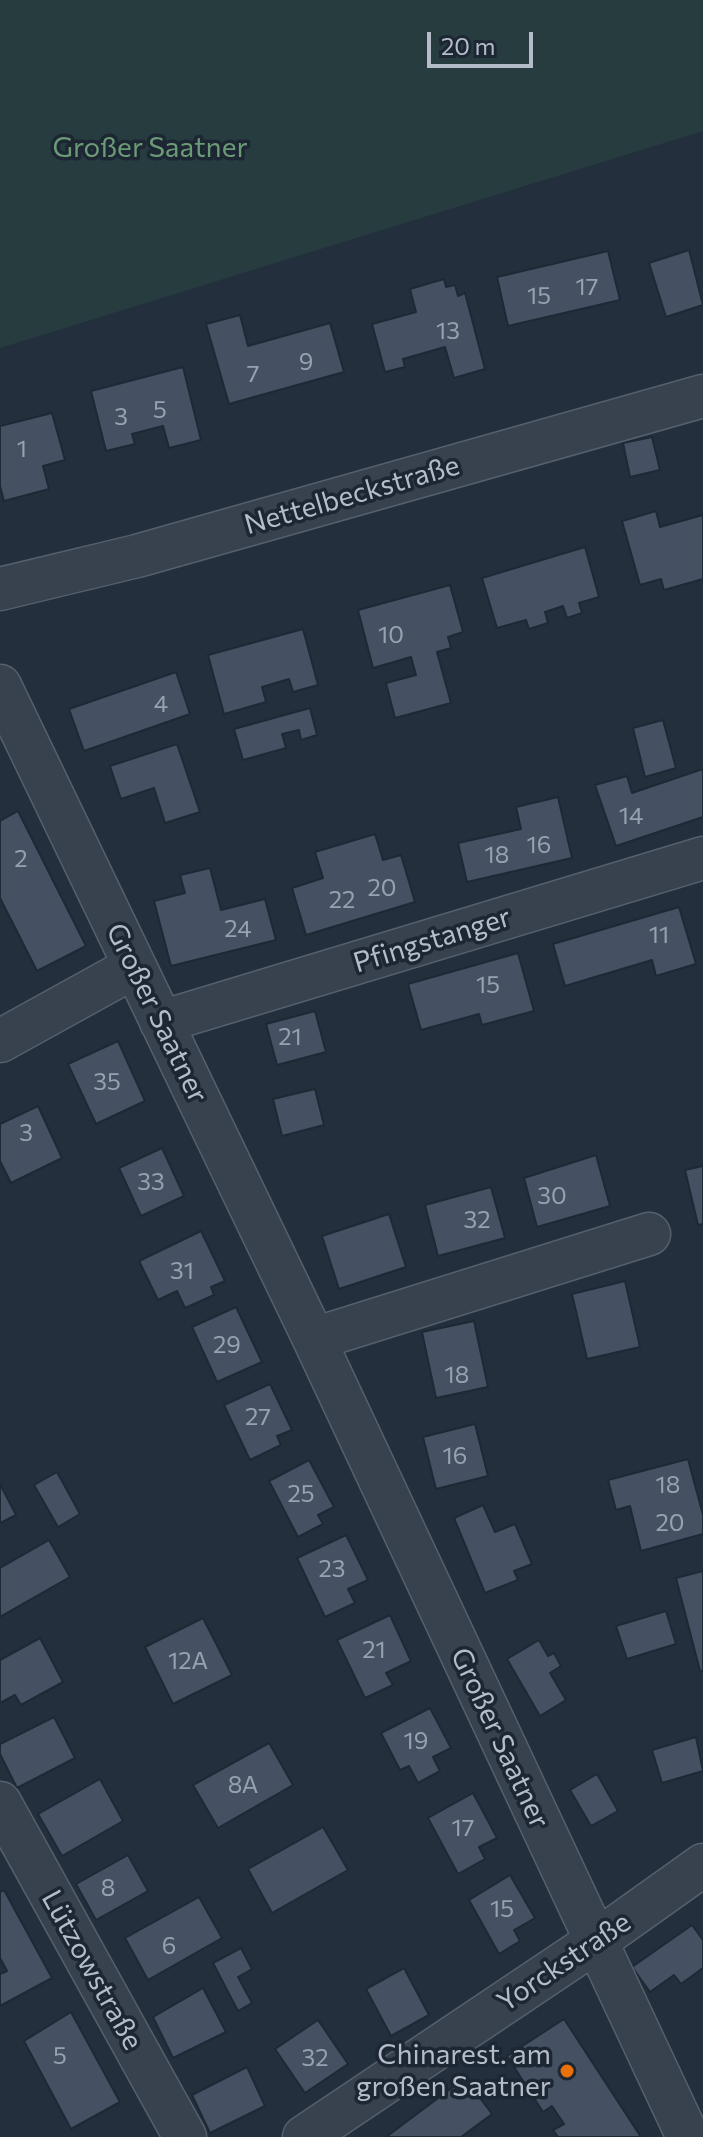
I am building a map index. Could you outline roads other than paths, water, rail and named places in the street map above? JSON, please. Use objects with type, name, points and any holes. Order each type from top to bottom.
[{"type":"street","name":"Nettelbeckstraße","points":[[0,589],[137,556],[703,396]]},
{"type":"street","name":"Großer Saatner","points":[[0,686],[314,1339],[688,2137]]},
{"type":"street","name":"Pfingstanger","points":[[161,1022],[703,858]]},
{"type":"street","points":[[0,1041],[134,967]]},
{"type":"street","points":[[314,1339],[649,1234]]},
{"type":"street","name":"Lützowstraße","points":[[0,1803],[185,2137]]},
{"type":"street","name":"Yorckstraße","points":[[304,2137],[595,1942],[703,1865]]},
{"type":"place","name":"Chinarest. am großen Saatner","points":[[567,2071]]}]
